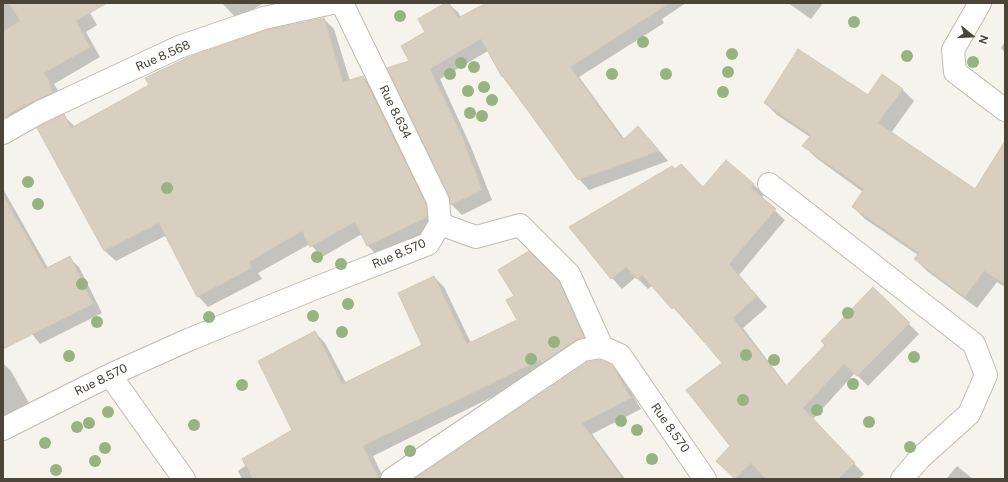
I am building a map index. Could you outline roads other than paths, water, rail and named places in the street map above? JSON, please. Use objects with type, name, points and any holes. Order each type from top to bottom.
[{"type":"street","name":"Rue 8.568","points":[[3,133],[40,112],[179,47],[264,18],[332,3]]},
{"type":"street","name":"Rue 8.634","points":[[342,3],[438,201],[440,224]]},
{"type":"street","points":[[980,3],[952,50],[955,72],[1005,110]]},
{"type":"street","points":[[769,184],[974,344],[986,375],[969,414],[920,458],[902,479]]},
{"type":"street","points":[[392,479],[583,350],[602,347],[569,274],[520,225],[476,237],[440,224]]},
{"type":"street","name":"Rue 8.570","points":[[3,429],[110,375],[294,297],[428,244],[440,224]]},
{"type":"street","name":"Rue 8.570","points":[[602,347],[620,355],[705,479]]},
{"type":"street","points":[[110,375],[184,479]]}]
